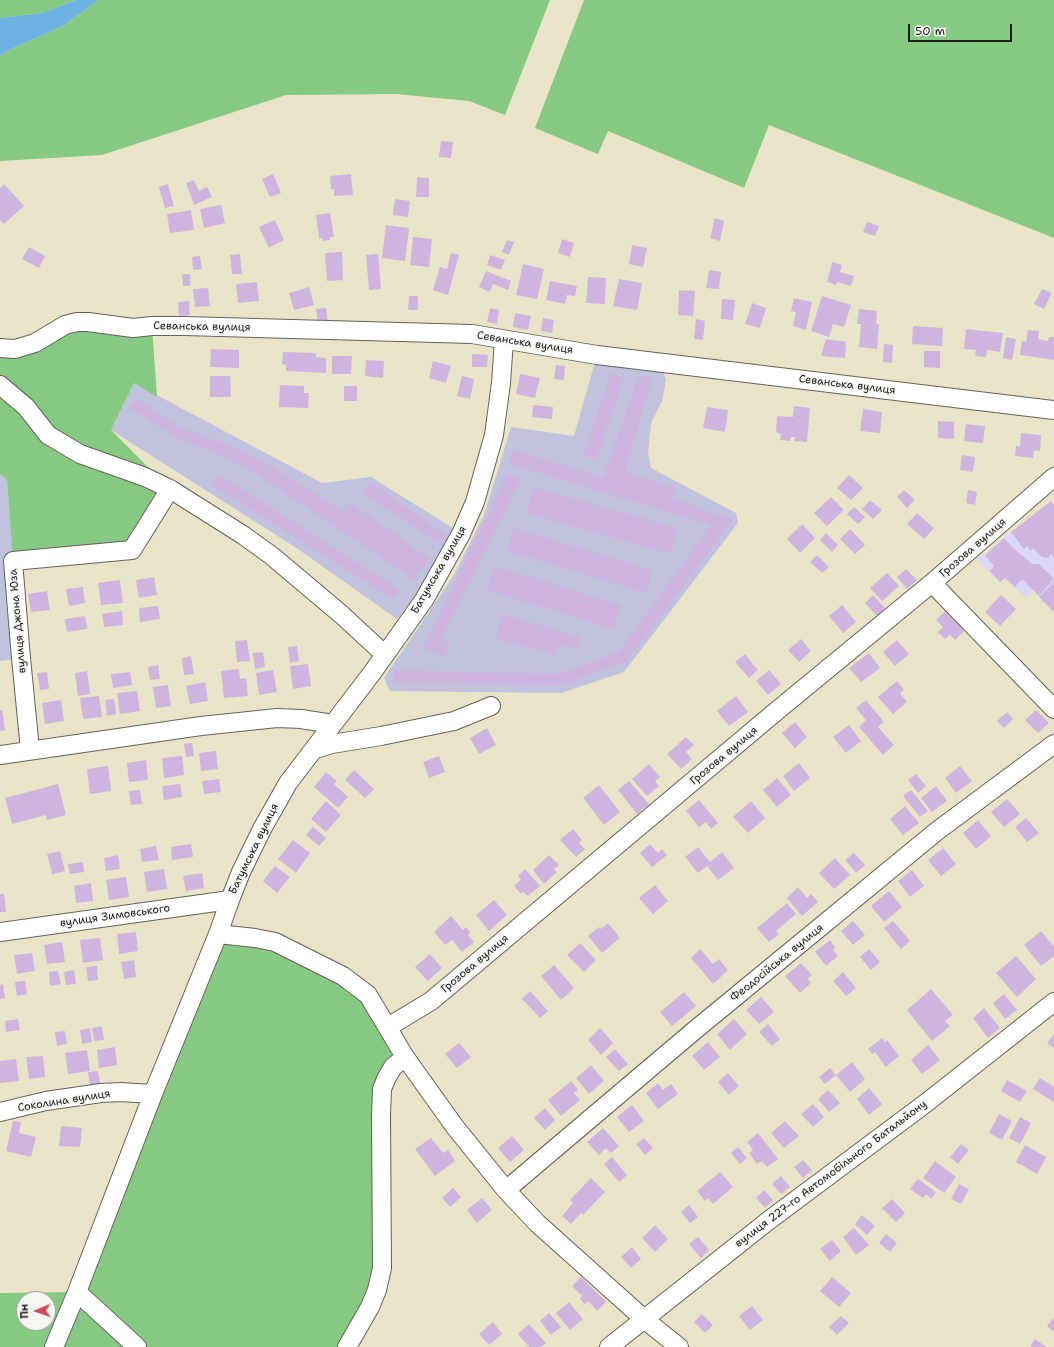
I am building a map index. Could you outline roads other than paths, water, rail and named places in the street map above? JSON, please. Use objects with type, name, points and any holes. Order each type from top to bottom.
[{"type":"street","name":"Севанська вулиця","points":[[0,348],[15,349],[35,344],[65,325],[77,322],[133,328],[172,326],[472,334],[597,355],[1054,410]]},
{"type":"street","name":"Батумська вулиця","points":[[54,1347],[77,1292],[153,1094],[218,934],[241,872],[262,829],[288,783],[315,749],[424,600],[461,534],[475,502],[494,435],[501,383],[504,340]]},
{"type":"street","points":[[0,385],[26,407],[48,435],[80,454],[170,489],[243,535],[272,556],[342,615],[384,654]]},
{"type":"street","name":"Грозова вулиця","points":[[388,1027],[431,1001],[785,704],[932,583],[1054,477]]},
{"type":"street","name":"вулиця Джона Юза","points":[[30,750],[13,561],[132,550],[170,489]]},
{"type":"street","points":[[932,583],[1054,709]]},
{"type":"street","points":[[315,749],[332,744],[454,721],[491,706]]},
{"type":"street","points":[[0,755],[201,726],[277,718],[301,719],[333,724]]},
{"type":"street","name":"Феодосійська вулиця","points":[[506,1190],[695,1030],[937,831],[1054,744]]},
{"type":"street","name":"вулиця Зимовського","points":[[0,932],[230,900]]},
{"type":"street","points":[[218,934],[275,942],[343,976],[368,995],[405,1057],[455,1127],[506,1190],[537,1223],[644,1320],[679,1347]]},
{"type":"street","name":"вулиця 227-го Автомобільного Батальйону","points":[[609,1347],[768,1221],[926,1103],[1054,1002]]},
{"type":"street","points":[[347,1347],[370,1307],[377,1290],[382,1268],[382,1089],[393,1067],[405,1057]]},
{"type":"street","name":"Соколина вулиця","points":[[0,1112],[46,1102],[102,1093],[120,1092],[153,1094]]},
{"type":"street","points":[[77,1292],[137,1347]]},
{"type":"water","points":[[76,0],[98,0],[63,26],[13,48],[0,56],[0,18],[42,13]]}]
